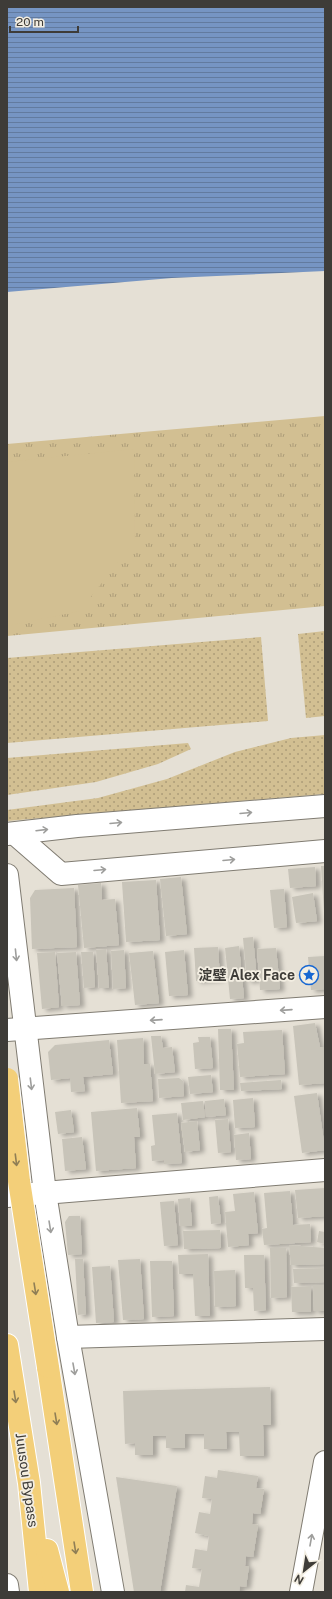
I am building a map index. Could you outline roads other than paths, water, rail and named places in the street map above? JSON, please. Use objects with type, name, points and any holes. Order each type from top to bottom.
[{"type":"highway","points":[[7,1080],[19,1181],[82,1592]]},
{"type":"highway","name":"Juusou Bypass","points":[[7,1345],[29,1483],[40,1592]]},
{"type":"highway","points":[[29,1483],[58,1592]]},
{"type":"street","points":[[11,834],[77,826],[325,806]]},
{"type":"street","points":[[11,834],[61,874],[325,852]]},
{"type":"street","points":[[7,875],[16,1030],[113,1592]]},
{"type":"street","points":[[16,1030],[325,1007]]},
{"type":"street","points":[[7,1196],[325,1170]]},
{"type":"street","points":[[68,1337],[325,1329]]},
{"type":"street","points":[[301,1592],[325,1462]]},
{"type":"street","points":[[7,1585],[8,1592]]},
{"type":"water","points":[[7,7],[325,7],[325,271],[172,278],[7,292]]},
{"type":"place","name":"淀壁 Alex Face","points":[[309,975]]}]
